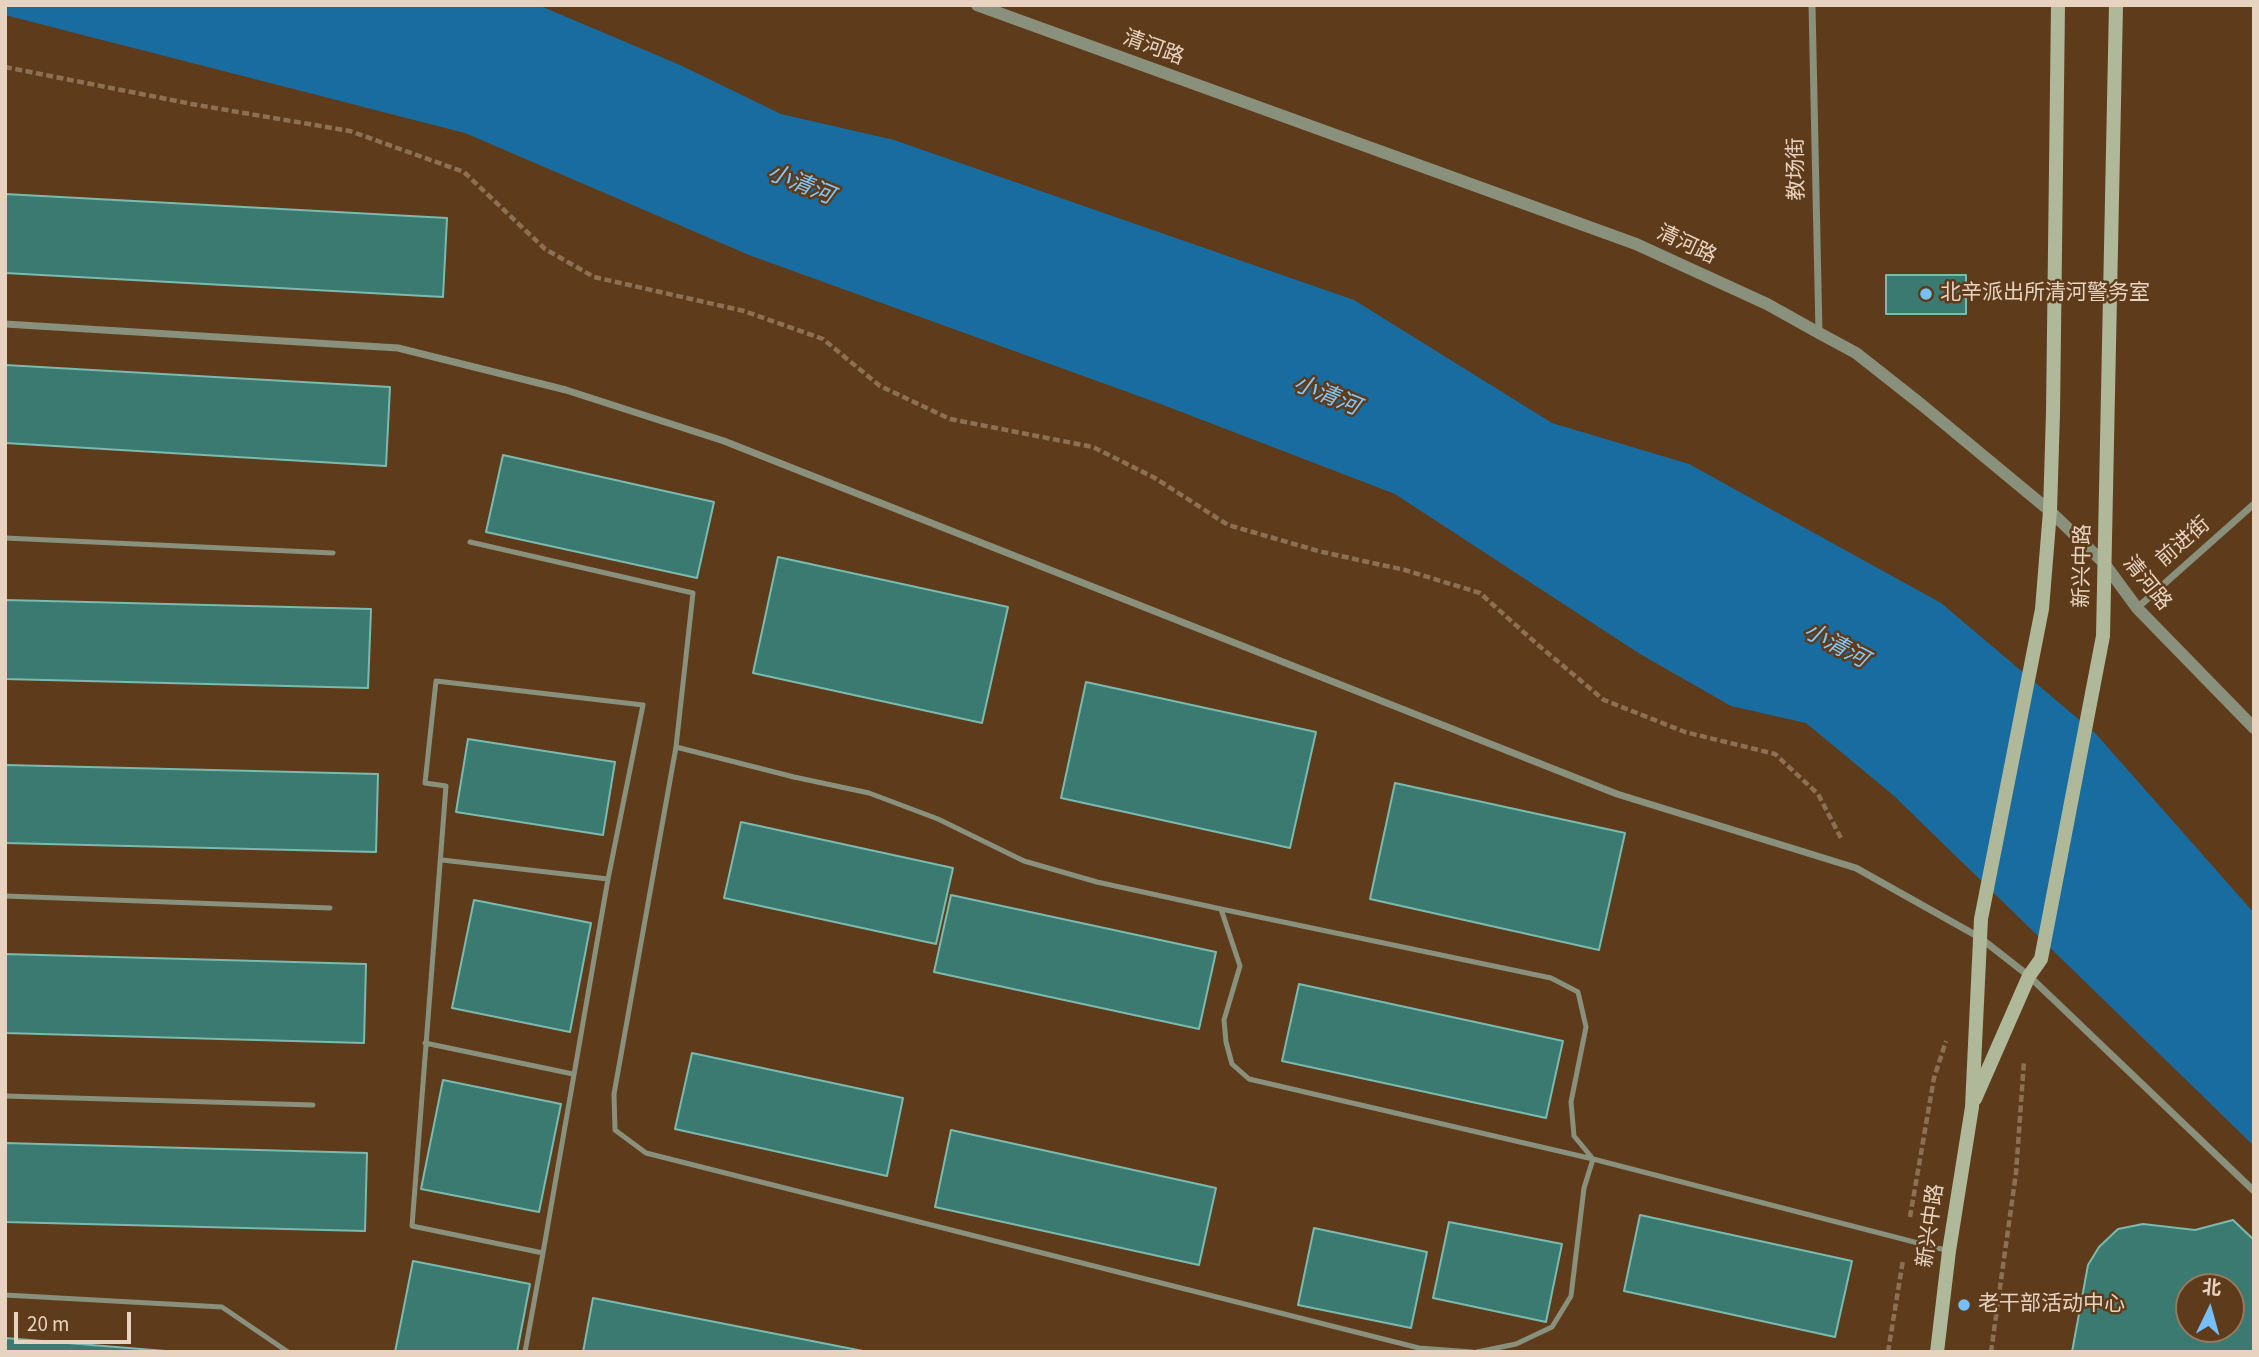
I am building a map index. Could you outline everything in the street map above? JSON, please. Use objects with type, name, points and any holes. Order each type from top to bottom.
[{"type":"main road","name":"新兴中路","points":[[1937,1352],[1949,1251],[1972,1107],[1981,919],[2042,609],[2050,511],[2053,414],[2059,5]]},
{"type":"main road","name":"新兴中路","points":[[1972,1107],[2029,976],[2041,959],[2104,636],[2116,5]]},
{"type":"street","name":"清河路","points":[[977,5],[1636,244],[1767,304],[1819,332],[1856,353],[2050,511],[2104,564],[2137,608],[2254,728]]},
{"type":"street","name":"教场街","points":[[1812,5],[1819,332]]},
{"type":"street","points":[[5,324],[398,348],[566,390],[724,442],[1617,794],[1856,868],[1979,937],[2029,976],[2254,1191]]},
{"type":"street","name":"前进街","points":[[2137,608],[2254,504]]},
{"type":"lane","points":[[5,538],[333,553]]},
{"type":"lane","points":[[470,542],[693,593],[676,747],[614,1094],[615,1130],[646,1153],[1419,1348],[1475,1352],[1516,1344],[1552,1327],[1572,1296],[1584,1188],[1593,1160]]},
{"type":"lane","points":[[525,1352],[543,1254],[573,1073],[608,879],[643,705],[436,681],[425,783],[446,786],[412,1226],[543,1254]]},
{"type":"lane","points":[[676,747],[869,793],[938,819],[1024,861],[1097,882],[1551,978],[1578,992],[1586,1027],[1571,1102],[1574,1136],[1593,1160]]},
{"type":"lane","points":[[442,860],[608,879]]},
{"type":"lane","points":[[5,896],[330,908]]},
{"type":"lane","points":[[1221,909],[1240,965],[1224,1020],[1226,1042],[1232,1063],[1249,1079],[1593,1160],[1949,1251]]},
{"type":"lane","points":[[425,1043],[573,1073]]},
{"type":"lane","points":[[5,1096],[313,1105]]},
{"type":"lane","points":[[5,1295],[222,1307],[288,1352]]},
{"type":"path","points":[[5,67],[197,105],[350,131],[464,172],[545,249],[594,277],[744,311],[822,339],[880,386],[950,419],[1093,447],[1155,478],[1228,524],[1322,552],[1405,570],[1480,593],[1604,700],[1685,732],[1775,754],[1818,794],[1856,868]]},
{"type":"path","points":[[1888,1352],[1934,1078],[1947,1040]]},
{"type":"path","points":[[1991,1352],[2016,1173],[2024,1055]]},
{"type":"water","name":"小清河","points":[[5,5],[538,5],[680,65],[781,114],[894,140],[1354,300],[1552,423],[1689,464],[1941,603],[2096,734],[2254,913],[2254,1146],[1893,795],[1806,723],[1731,706],[1640,654],[1395,494],[1158,403],[749,255],[465,133],[5,15]]},
{"type":"building","points":[[5,194],[447,218],[443,297],[5,273]]},
{"type":"building","points":[[1886,275],[1966,275],[1966,314],[1886,314]]},
{"type":"building","points":[[5,365],[390,387],[386,466],[5,443]]},
{"type":"building","points":[[503,455],[714,502],[697,578],[486,532]]},
{"type":"building","points":[[778,557],[1008,607],[982,723],[753,673]]},
{"type":"building","points":[[5,600],[371,609],[368,688],[5,679]]},
{"type":"building","points":[[1086,682],[1316,732],[1290,848],[1061,798]]},
{"type":"building","points":[[468,739],[615,762],[603,835],[456,812]]},
{"type":"building","points":[[5,765],[378,774],[376,852],[5,843]]},
{"type":"building","points":[[1395,783],[1625,833],[1599,950],[1370,899]]},
{"type":"building","points":[[741,822],[953,868],[936,944],[724,898]]},
{"type":"building","points":[[951,895],[1216,952],[1199,1029],[934,972]]},
{"type":"building","points":[[474,900],[591,923],[570,1032],[452,1008]]},
{"type":"building","points":[[5,954],[366,964],[364,1043],[5,1033]]},
{"type":"building","points":[[1299,984],[1563,1041],[1546,1118],[1282,1061]]},
{"type":"building","points":[[692,1053],[903,1098],[887,1176],[675,1129]]},
{"type":"building","points":[[443,1080],[561,1104],[539,1212],[421,1189]]},
{"type":"building","points":[[951,1130],[1216,1188],[1199,1265],[935,1207]]},
{"type":"building","points":[[5,1143],[367,1153],[365,1231],[5,1222]]},
{"type":"building","points":[[1640,1215],[1852,1261],[1835,1337],[1624,1291]]},
{"type":"building","points":[[2233,1220],[2254,1240],[2254,1352],[2072,1352],[2088,1265],[2099,1247],[2118,1229],[2143,1224],[2195,1230]]},
{"type":"building","points":[[1449,1222],[1562,1244],[1546,1322],[1433,1298]]},
{"type":"building","points":[[1314,1228],[1427,1252],[1411,1328],[1298,1305]]},
{"type":"building","points":[[413,1261],[530,1284],[517,1352],[395,1352]]},
{"type":"building","points":[[593,1298],[868,1352],[583,1352]]},
{"type":"building","points":[[5,1338],[178,1352],[5,1352]]},
{"type":"place","name":"北辛派出所清河警务室","points":[[1926,294]]},
{"type":"place","name":"老干部活动中心","points":[[1964,1305]]}]
